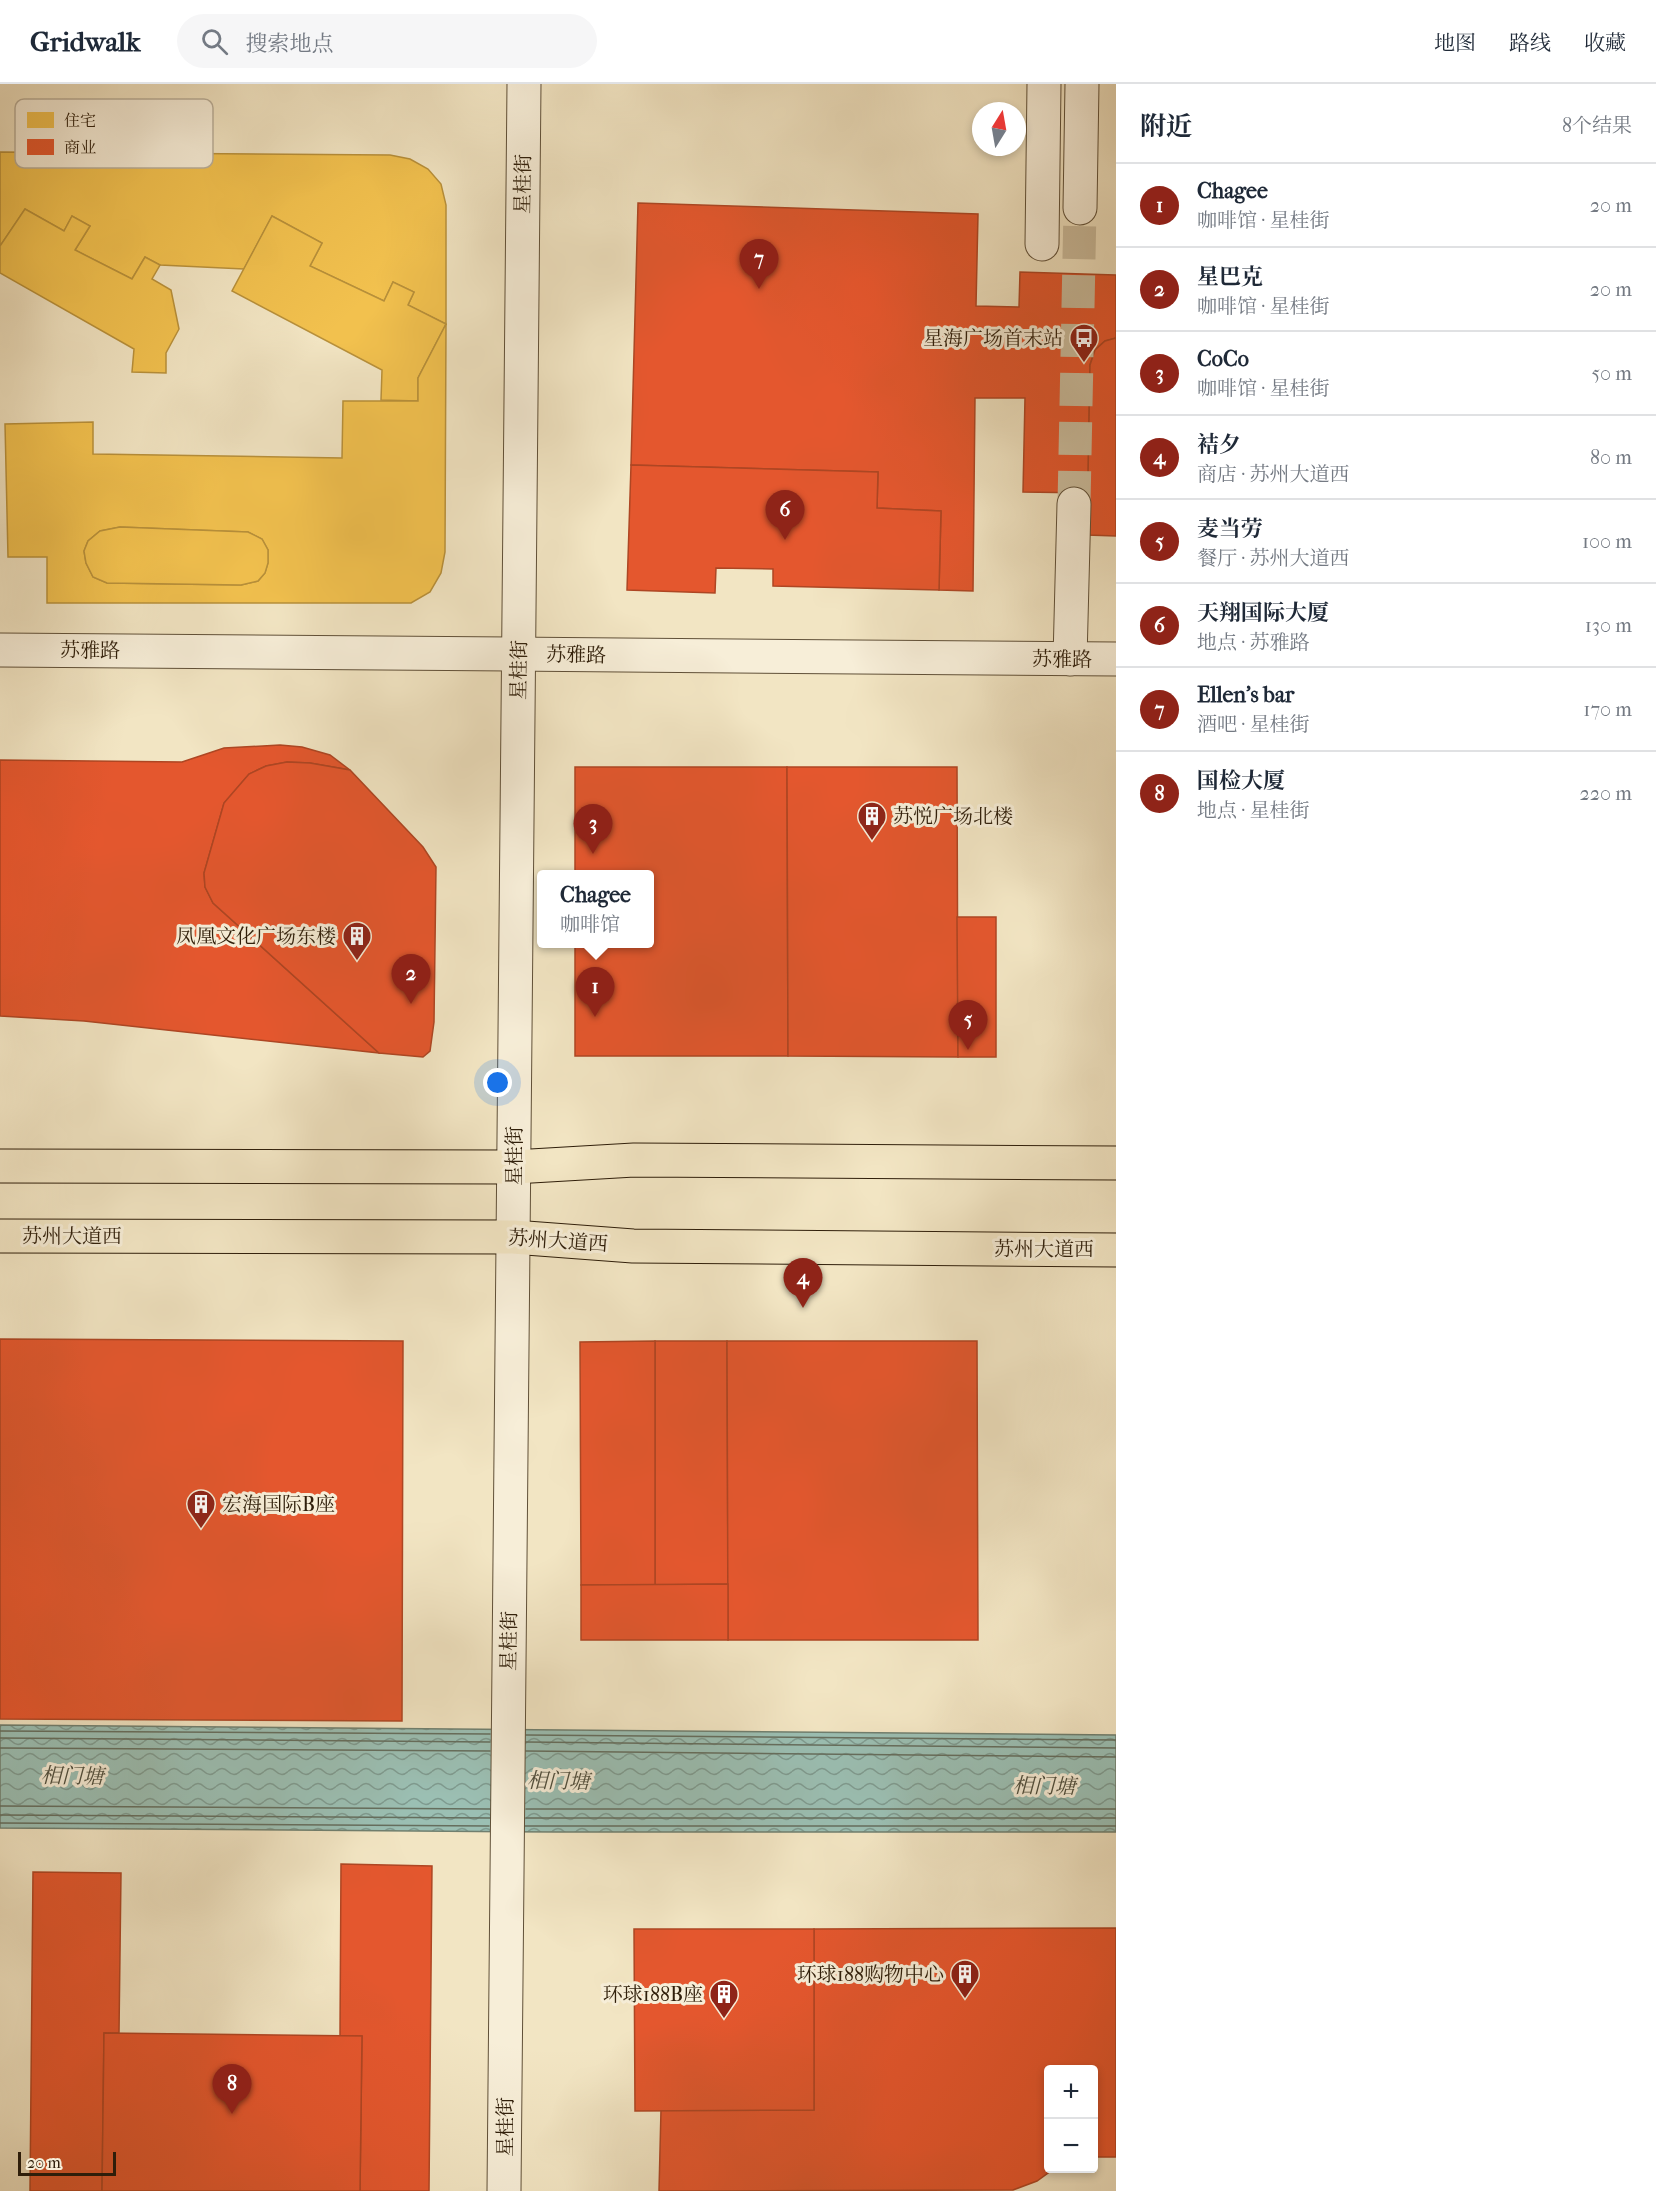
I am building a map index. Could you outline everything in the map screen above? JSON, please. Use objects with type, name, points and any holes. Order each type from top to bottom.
[{"type":"main road","points":[[0,1166],[514,1167],[634,1160],[1116,1163]]},
{"type":"main road","name":"苏州大道西","points":[[0,1236],[513,1237],[633,1246],[1116,1250]]},
{"type":"street","name":"星桂街","points":[[504,2191],[524,84]]},
{"type":"street","points":[[1042,244],[1044,84]]},
{"type":"street","points":[[1080,208],[1082,84]]},
{"type":"street","points":[[1070,659],[1074,504]]},
{"type":"street","name":"苏雅路","points":[[0,650],[1116,659]]},
{"type":"water","name":"相门塘","points":[[0,1725],[1116,1735],[1116,1832],[557,1832],[0,1828]]},
{"type":"building: 住宅","points":[[0,152],[15,152],[15,168],[213,168],[213,154],[390,155],[410,159],[428,169],[441,184],[446,205],[446,324],[408,305],[414,292],[393,282],[384,301],[310,266],[322,243],[272,216],[244,269],[160,265],[145,257],[132,279],[75,250],[90,226],[72,216],[64,231],[25,209],[0,246]]},
{"type":"building: 住宅","points":[[25,209],[64,231],[72,216],[90,226],[75,250],[132,279],[145,257],[160,265],[152,279],[171,290],[179,329],[166,353],[166,373],[132,372],[134,349],[0,273],[0,246]]},
{"type":"building: 住宅","points":[[272,216],[322,243],[310,266],[384,301],[393,282],[414,292],[408,305],[446,324],[418,378],[418,401],[381,400],[382,370],[232,291]]},
{"type":"building: 住宅","points":[[446,324],[445,552],[441,573],[430,592],[411,603],[47,603],[47,557],[8,557],[5,424],[93,422],[93,454],[342,458],[343,401],[418,401],[418,378]],"holes":[[[120,527],[248,532],[262,539],[268,550],[268,563],[265,573],[258,581],[241,585],[107,583],[93,577],[86,563],[84,551],[88,541],[100,531]]]},
{"type":"building: 住宅","points":[[120,527],[248,532],[262,539],[268,550],[268,563],[265,573],[258,581],[241,585],[107,583],[93,577],[86,563],[84,551],[88,541],[100,531]]},
{"type":"building: 商业","points":[[638,203],[978,214],[976,306],[1019,307],[1020,272],[1116,275],[1116,338],[1105,341],[1095,350],[1090,365],[1088,493],[1023,492],[1025,398],[975,398],[973,591],[939,590],[941,511],[877,508],[878,472],[631,465]]},
{"type":"building: 商业","points":[[1116,338],[1116,536],[1087,535],[1090,365],[1095,350],[1105,341]]},
{"type":"building: 商业","points":[[631,465],[878,472],[877,508],[941,511],[939,590],[773,586],[773,569],[716,568],[715,593],[627,590]]},
{"type":"building: 商业","points":[[280,745],[302,747],[330,755],[350,770],[310,763],[287,762],[266,766],[249,774],[224,803],[204,873],[205,887],[213,903],[379,1053],[84,1021],[0,1016],[0,760],[182,762],[224,748]]},
{"type":"building: 商业","name":"凤凰文化广场东楼","points":[[287,762],[310,763],[350,770],[423,847],[436,867],[434,1022],[430,1051],[423,1057],[379,1053],[213,903],[205,887],[204,873],[224,803],[249,774],[266,766]]},
{"type":"building: 商业","points":[[575,767],[787,767],[788,1056],[575,1056],[575,948],[654,948],[654,870],[575,870]]},
{"type":"building: 商业","name":"苏悦广场北楼","points":[[787,767],[957,767],[958,1057],[788,1056]]},
{"type":"building: 商业","points":[[957,917],[996,917],[996,1057],[958,1057]]},
{"type":"building: 商业","name":"宏海国际B座","points":[[0,1339],[403,1341],[402,1721],[0,1719]]},
{"type":"building: 商业","points":[[655,1341],[727,1341],[728,1584],[655,1585]]},
{"type":"building: 商业","points":[[655,1341],[655,1585],[581,1585],[580,1342]]},
{"type":"building: 商业","points":[[727,1341],[977,1341],[978,1640],[728,1640]]},
{"type":"building: 商业","points":[[728,1584],[728,1640],[581,1640],[581,1585]]},
{"type":"building: 商业","points":[[341,1864],[432,1866],[429,2191],[360,2191],[362,2036],[340,2036]]},
{"type":"building: 商业","points":[[33,1872],[121,1873],[119,2033],[104,2033],[102,2191],[30,2191]]},
{"type":"building: 商业","name":"环球188购物中心","points":[[1116,1928],[1116,2157],[1098,2157],[1098,2065],[1044,2065],[1044,2173],[1048,2173],[1037,2181],[1013,2190],[659,2191],[661,2110],[814,2110],[814,1929]]},
{"type":"building: 商业","name":"环球188B座","points":[[634,1929],[814,1929],[814,2110],[635,2111]]},
{"type":"building: 商业","points":[[104,2033],[362,2036],[360,2191],[102,2191]]},
{"type":"tunnel","points":[[1074,504],[1080,208]]},
{"type":"place","name":"Ellen's bar","points":[[759,289]]},
{"type":"place","name":"星海广场首末站","points":[[1084,364]]},
{"type":"place","name":"天翔国际大厦","points":[[785,540]]},
{"type":"place","name":"苏悦广场北楼","points":[[872,842]]},
{"type":"place","name":"CoCo","points":[[593,854]]},
{"type":"place","name":"凤凰文化广场东楼","points":[[357,962]]},
{"type":"place","name":"星巴克","points":[[411,1004]]},
{"type":"place","name":"Chagee","points":[[595,1017]]},
{"type":"place","name":"麦当劳","points":[[968,1050]]},
{"type":"place","name":"袺夕","points":[[803,1308]]},
{"type":"place","name":"宏海国际B座","points":[[201,1530]]},
{"type":"place","name":"环球188购物中心","points":[[965,2000]]},
{"type":"place","name":"环球188B座","points":[[724,2020]]},
{"type":"place","name":"国检大厦","points":[[232,2114]]}]
